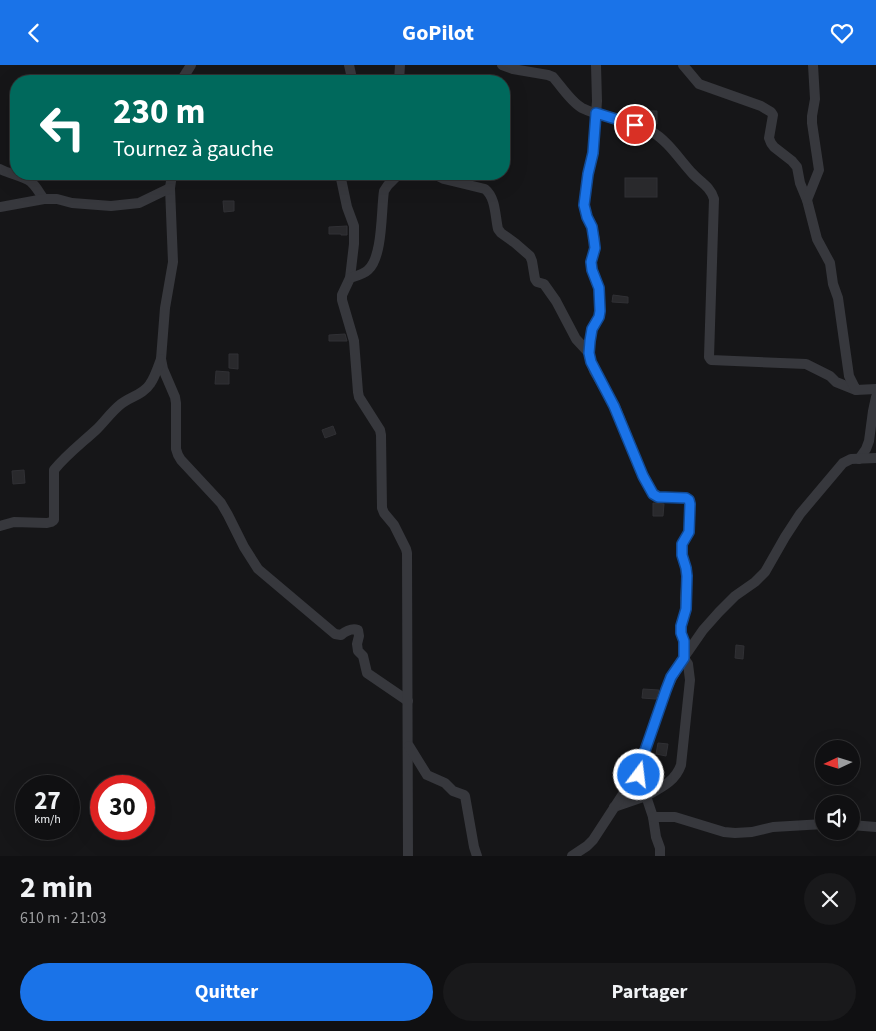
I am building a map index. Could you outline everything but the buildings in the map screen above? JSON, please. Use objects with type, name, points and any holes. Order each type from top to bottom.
[{"type":"street","points":[[502,65],[553,77],[581,107],[652,132],[661,138],[699,181],[708,186],[714,199],[709,357],[711,361],[806,364],[830,376],[844,386],[856,390],[876,389]]},
{"type":"street","points":[[596,65],[597,101],[593,153],[584,205],[592,227],[594,240],[595,248],[591,262],[599,288],[600,311],[599,317],[592,329],[589,353],[594,371],[614,406],[643,476],[653,494],[658,497],[686,498],[689,500],[689,532],[682,544],[682,555],[687,576],[686,609],[681,633],[684,641],[684,658],[688,665],[690,680],[681,765],[679,772],[670,782],[646,796],[614,807]]},
{"type":"street","points":[[683,65],[699,84],[761,106],[773,115],[769,138],[774,147],[792,161],[796,167],[817,239],[830,263],[833,284],[838,298],[849,376],[856,390]]},
{"type":"street","points":[[807,200],[820,170],[812,123],[815,99],[813,65]]},
{"type":"street","points":[[29,180],[44,199]]},
{"type":"street","points":[[171,180],[173,262],[165,308],[161,359],[163,369],[176,397],[176,449],[178,455],[221,503],[250,558],[258,569],[335,634],[341,635],[345,631],[358,630],[360,636],[357,644],[358,651],[363,656],[367,673],[408,701]]},
{"type":"street","points":[[341,180],[354,226],[350,278],[342,295],[342,300],[354,341],[358,392],[359,397],[380,430],[382,508],[394,525],[407,553],[408,856]]},
{"type":"street","points":[[350,278],[366,272],[376,258],[384,191],[393,180]]},
{"type":"street","points":[[448,180],[485,189],[489,193],[492,198],[498,229],[530,256],[535,279],[537,282],[544,284],[556,301],[576,339],[589,353]]},
{"type":"street","points":[[0,207],[44,199],[111,206],[139,203],[170,188]]},
{"type":"street","points":[[0,527],[14,522],[48,523],[54,520],[54,470],[114,410],[146,389],[161,359]]},
{"type":"street","points":[[859,459],[869,441],[872,411],[876,397]]},
{"type":"street","points":[[572,856],[593,840],[638,771],[671,677],[703,630],[735,596],[755,582],[765,572],[800,514],[843,463],[851,459],[876,458]]},
{"type":"street","points":[[408,745],[427,775],[445,783],[452,791],[465,796],[477,856]]},
{"type":"street","points":[[638,771],[653,817],[660,856]]},
{"type":"street","points":[[653,817],[675,817],[724,832],[736,833],[752,832],[774,827],[815,825]]},
{"type":"street","points":[[860,826],[876,827]]},
{"type":"route","points":[[635,125],[596,113],[593,153],[584,205],[592,227],[594,240],[595,248],[591,262],[599,288],[600,311],[599,317],[592,329],[589,353],[594,371],[614,406],[648,487],[658,497],[686,498],[690,504],[689,532],[682,544],[682,555],[687,576],[686,609],[681,626],[684,641],[684,658],[671,677],[666,690],[638,771],[639,775]]}]
